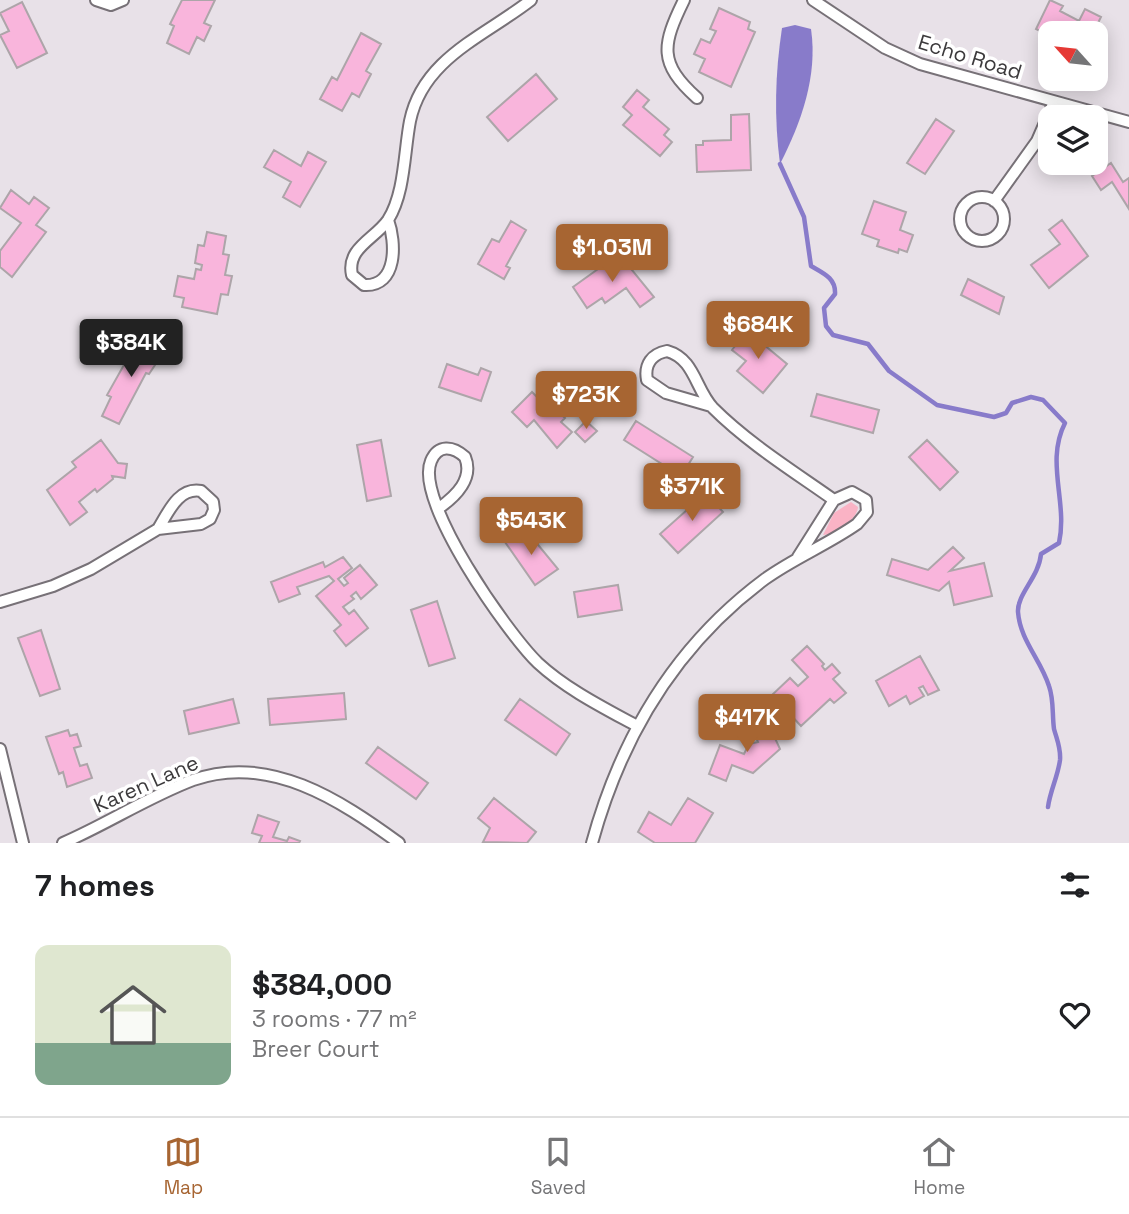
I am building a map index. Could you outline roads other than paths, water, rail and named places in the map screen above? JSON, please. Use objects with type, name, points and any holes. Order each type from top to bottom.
[{"type":"street","points":[[96,0],[111,5],[123,0]]},
{"type":"street","points":[[388,220],[393,240],[389,272],[380,282],[364,285],[352,275],[352,261],[361,246],[388,220],[398,190],[411,118],[421,89],[453,53],[531,0]]},
{"type":"street","points":[[684,0],[672,27],[666,55],[673,75],[697,98]]},
{"type":"street","name":"Echo Road","points":[[813,0],[899,55],[1129,122]]},
{"type":"street","points":[[994,201],[1037,141],[1054,102]]},
{"type":"street","points":[[975,198],[994,201],[1003,213],[1002,227],[998,233],[985,240],[971,238],[960,220],[964,206],[975,198]]},
{"type":"street","points":[[711,406],[655,388],[647,380],[647,363],[653,356],[667,351],[681,357],[711,406],[780,462],[834,500]]},
{"type":"street","points":[[439,509],[456,493],[467,476],[465,457],[453,448],[443,448],[435,454],[428,472],[439,509],[482,592],[536,661],[570,686],[637,726]]},
{"type":"street","points":[[0,602],[83,573],[158,529],[201,524],[210,519],[215,510],[213,502],[201,491],[187,492],[172,506],[158,529]]},
{"type":"street","points":[[592,843],[614,774],[662,683],[695,642],[747,594],[798,557],[840,536],[867,512],[866,500],[857,493],[846,492],[834,500],[798,557]]},
{"type":"street","points":[[0,749],[23,843]]},
{"type":"street","name":"Karen Lane","points":[[62,843],[182,785],[233,772],[281,778],[320,792],[399,843]]},
{"type":"waterway","points":[[780,164],[804,217],[811,266],[828,277],[835,288],[835,294],[824,308],[826,326],[833,335],[868,344],[889,371],[937,405],[994,417],[1006,413],[1012,403],[1031,397],[1043,400],[1065,423],[1057,452],[1061,512],[1059,543],[1041,554],[1018,612],[1023,632],[1052,697],[1054,729],[1060,756],[1048,807]]}]
